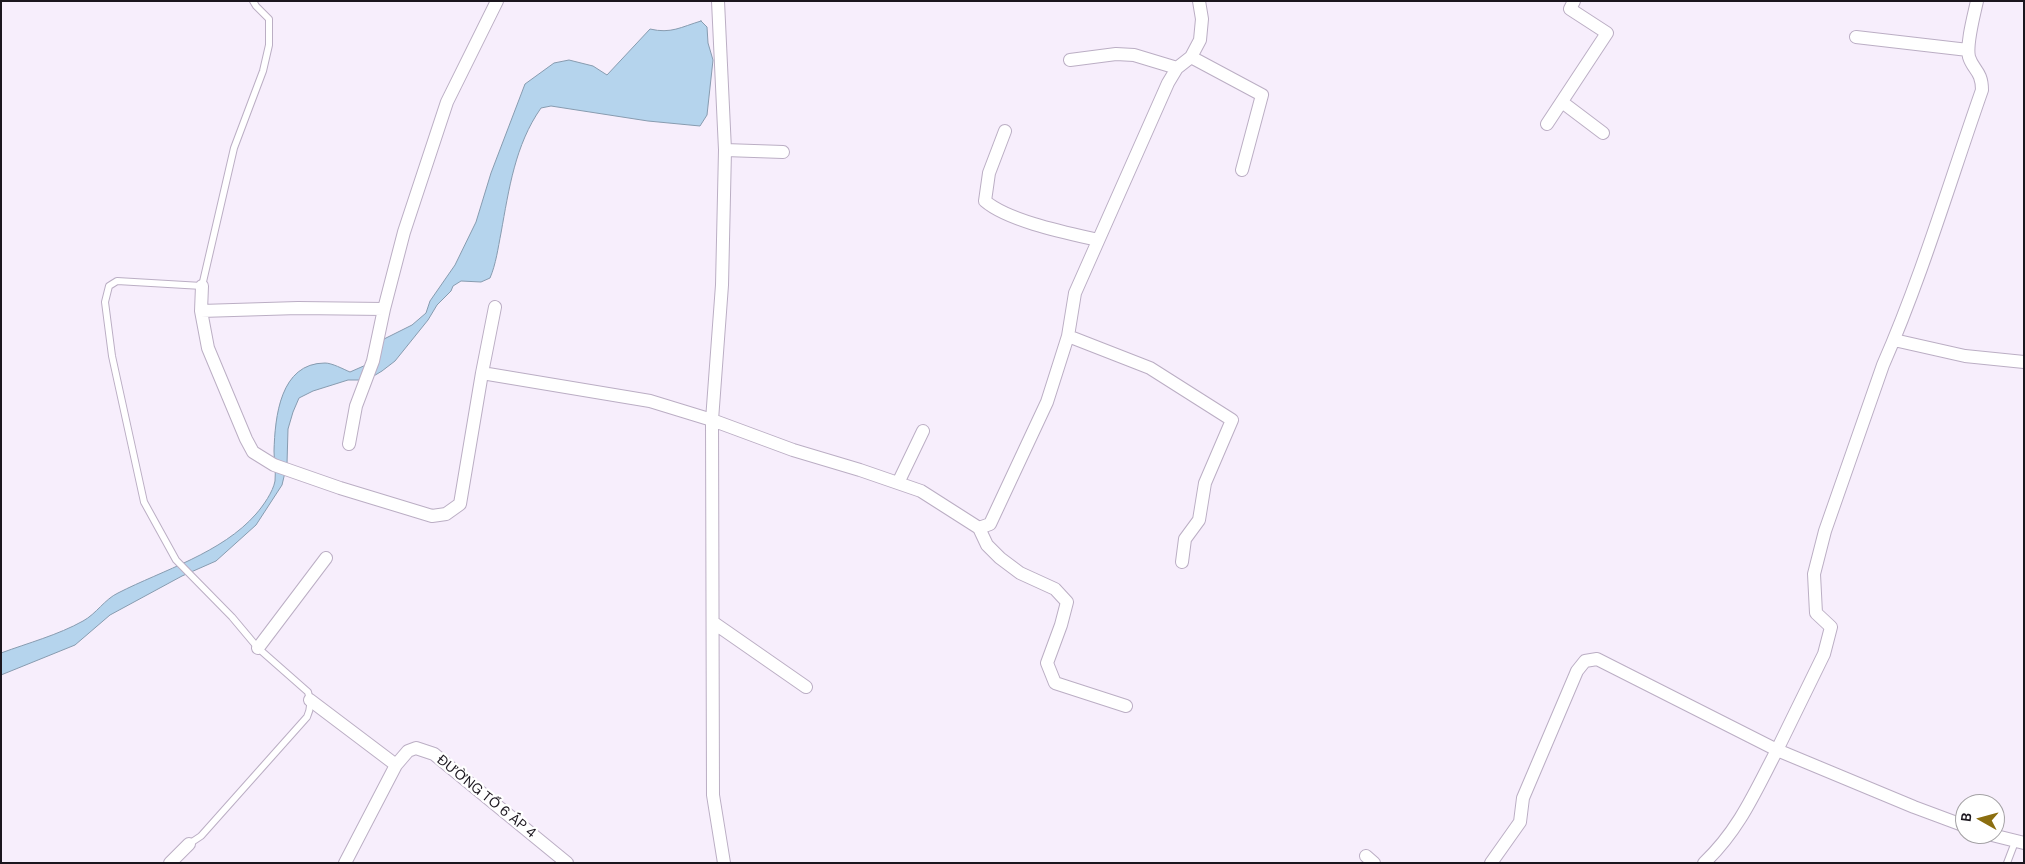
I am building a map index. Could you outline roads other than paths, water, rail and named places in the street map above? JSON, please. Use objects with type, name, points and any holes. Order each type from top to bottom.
[{"type":"street","points":[[349,444],[356,406],[373,361],[404,232],[447,102],[497,1]]},
{"type":"street","points":[[718,1],[725,150],[722,285],[712,420],[713,795],[724,863]]},
{"type":"street","points":[[979,528],[990,524],[1047,402],[1068,336],[1075,293],[1168,83],[1177,68],[1192,57],[1200,40],[1202,19],[1199,1]]},
{"type":"street","points":[[1547,124],[1607,33],[1570,9],[1574,1]]},
{"type":"street","points":[[1704,863],[1723,844],[1737,825],[1777,750],[1824,654],[1831,627],[1816,613],[1814,574],[1825,531],[1982,90],[1982,81],[1970,59],[1968,50],[1976,1]]},
{"type":"street","points":[[1856,38],[1968,50]]},
{"type":"street","points":[[1070,60],[1116,54],[1134,55],[1177,68]]},
{"type":"street","points":[[1192,57],[1262,95],[1242,170]]},
{"type":"street","points":[[1562,102],[1603,133]]},
{"type":"street","points":[[1005,131],[989,174],[985,201],[994,208],[1045,227],[1098,240]]},
{"type":"street","points":[[725,150],[783,152]]},
{"type":"street","points":[[202,286],[202,311],[208,348],[253,452],[274,465],[340,488],[432,516],[446,514],[460,504],[495,306]]},
{"type":"street","points":[[202,311],[307,308],[384,309]]},
{"type":"street","points":[[1068,336],[1150,368],[1232,420],[1205,483],[1199,520],[1185,539],[1182,562]]},
{"type":"street","points":[[1894,340],[1965,356],[2024,362]]},
{"type":"street","points":[[482,373],[650,401],[712,420],[793,450],[921,491],[979,528],[987,545],[1000,558],[1020,573],[1055,589],[1067,602],[1062,625],[1047,663],[1056,683],[1126,706]]},
{"type":"street","points":[[898,483],[923,431]]},
{"type":"street","points":[[258,648],[326,558]]},
{"type":"street","points":[[714,623],[806,687]]},
{"type":"street","points":[[1491,863],[1520,822],[1523,798],[1531,776],[1577,671],[1585,661],[1597,659],[1777,750],[1955,822]]},
{"type":"street","points":[[310,700],[396,765]]},
{"type":"street","name":"ĐƯỜNG TỔ 6 ẤP 4","points":[[345,863],[396,765],[408,751],[416,748],[434,754],[567,863]]},
{"type":"street","points":[[2005,839],[2019,843]]},
{"type":"street","points":[[170,863],[188,844]]},
{"type":"lane","points":[[188,844],[201,836],[307,717],[310,709],[310,700],[308,692],[258,648],[232,617],[176,560],[144,502],[112,356],[105,302],[109,286],[117,281],[202,286],[234,148],[262,71],[269,45],[269,19],[253,1]]},
{"type":"lane","points":[[2007,863],[2019,843]]},
{"type":"water","points":[[701,21],[707,27],[708,43],[713,60],[707,115],[700,126],[648,121],[551,106],[541,108],[525,137],[514,168],[497,256],[490,278],[481,282],[461,281],[453,286],[395,361],[382,371],[367,380],[348,380],[313,391],[299,398],[288,429],[287,464],[282,485],[256,525],[216,561],[182,576],[110,615],[75,645],[1,675],[1,653],[53,635],[83,621],[113,596],[191,560],[226,540],[256,514],[265,503],[275,481],[274,451],[276,423],[283,394],[289,382],[298,372],[310,365],[328,363],[350,372],[375,361],[384,339],[412,325],[426,313],[430,301],[455,265],[476,222],[491,173],[525,84],[554,63],[569,60],[593,66],[607,75],[650,29],[664,31]]}]
